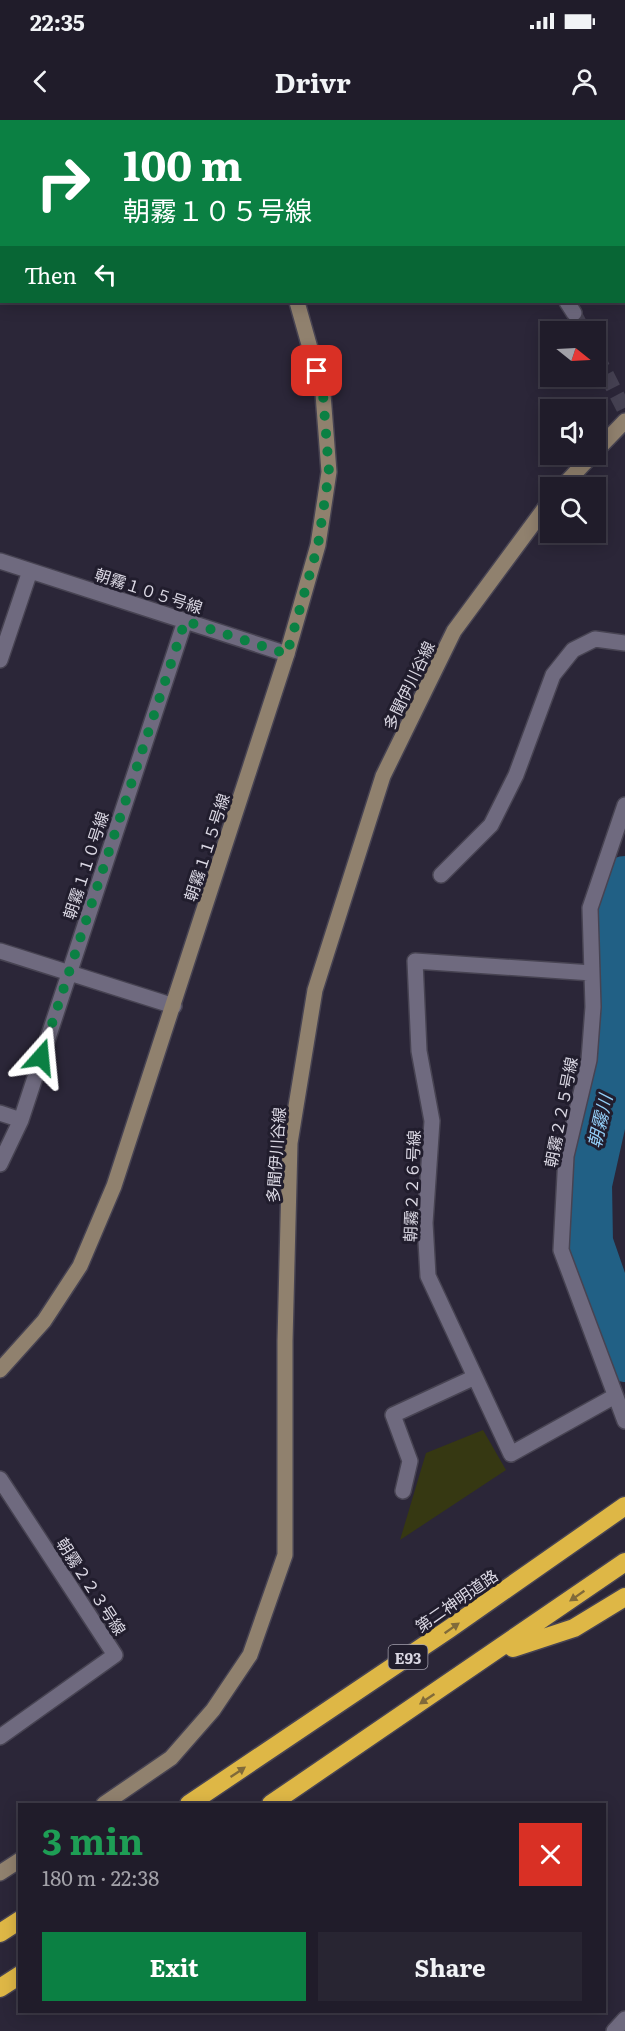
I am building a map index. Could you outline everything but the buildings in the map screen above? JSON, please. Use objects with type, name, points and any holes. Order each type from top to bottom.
[{"type":"highway","name":"第二神明道路","points":[[190,1803],[449,1629],[625,1506]]},
{"type":"highway","name":"E93","points":[[272,1803],[625,1562]]},
{"type":"highway","points":[[493,1654],[574,1628],[625,1597]]},
{"type":"highway","points":[[0,1934],[18,1921]]},
{"type":"highway","points":[[0,1988],[18,1976]]},
{"type":"street","name":"朝霧１１５号線","points":[[0,1370],[44,1321],[80,1266],[114,1186],[287,654],[318,545],[329,472],[323,394],[297,303]]},
{"type":"street","points":[[606,441],[625,421]]},
{"type":"street","points":[[571,477],[583,465]]},
{"type":"street","name":"多聞伊川谷線","points":[[105,1803],[171,1758],[213,1710],[250,1655],[285,1555],[285,1341],[290,1143],[315,990],[383,776],[454,631],[540,515]]},
{"type":"street","name":"朝霧１０５号線","points":[[0,561],[287,654]]},
{"type":"street","points":[[0,660],[30,571]]},
{"type":"street","name":"朝霧１１０号線","points":[[0,1164],[21,1120],[185,621]]},
{"type":"street","points":[[441,875],[491,825],[516,775],[553,675],[573,650],[595,639],[625,643]]},
{"type":"street","name":"朝霧２２５号線","points":[[625,804],[590,908],[592,973],[590,1060],[566,1156],[561,1250],[625,1420]]},
{"type":"street","points":[[0,951],[174,1006]]},
{"type":"street","name":"朝霧２２６号線","points":[[592,973],[415,961],[419,1051],[432,1121],[425,1223],[428,1276],[511,1454],[615,1396]]},
{"type":"street","points":[[0,1113],[21,1120]]},
{"type":"street","points":[[403,1491],[410,1461],[393,1415],[475,1377]]},
{"type":"street","name":"朝霧２２３号線","points":[[0,1479],[116,1655],[0,1737]]},
{"type":"street","points":[[0,1873],[18,1861]]},
{"type":"street","points":[[614,2031],[625,2019]]},
{"type":"green space","points":[[483,1430],[506,1470],[400,1540],[426,1453]]},
{"type":"waterway","name":"朝霧川","points":[[625,883],[620,895],[620,1028],[585,1184],[586,1243],[625,1355]]},
{"type":"tunnel","points":[[574,313],[578,321]]},
{"type":"tunnel","points":[[606,374],[625,411]]},
{"type":"route","points":[[41,1057],[185,621],[287,654],[318,545],[329,472],[323,394],[317,371]]}]
